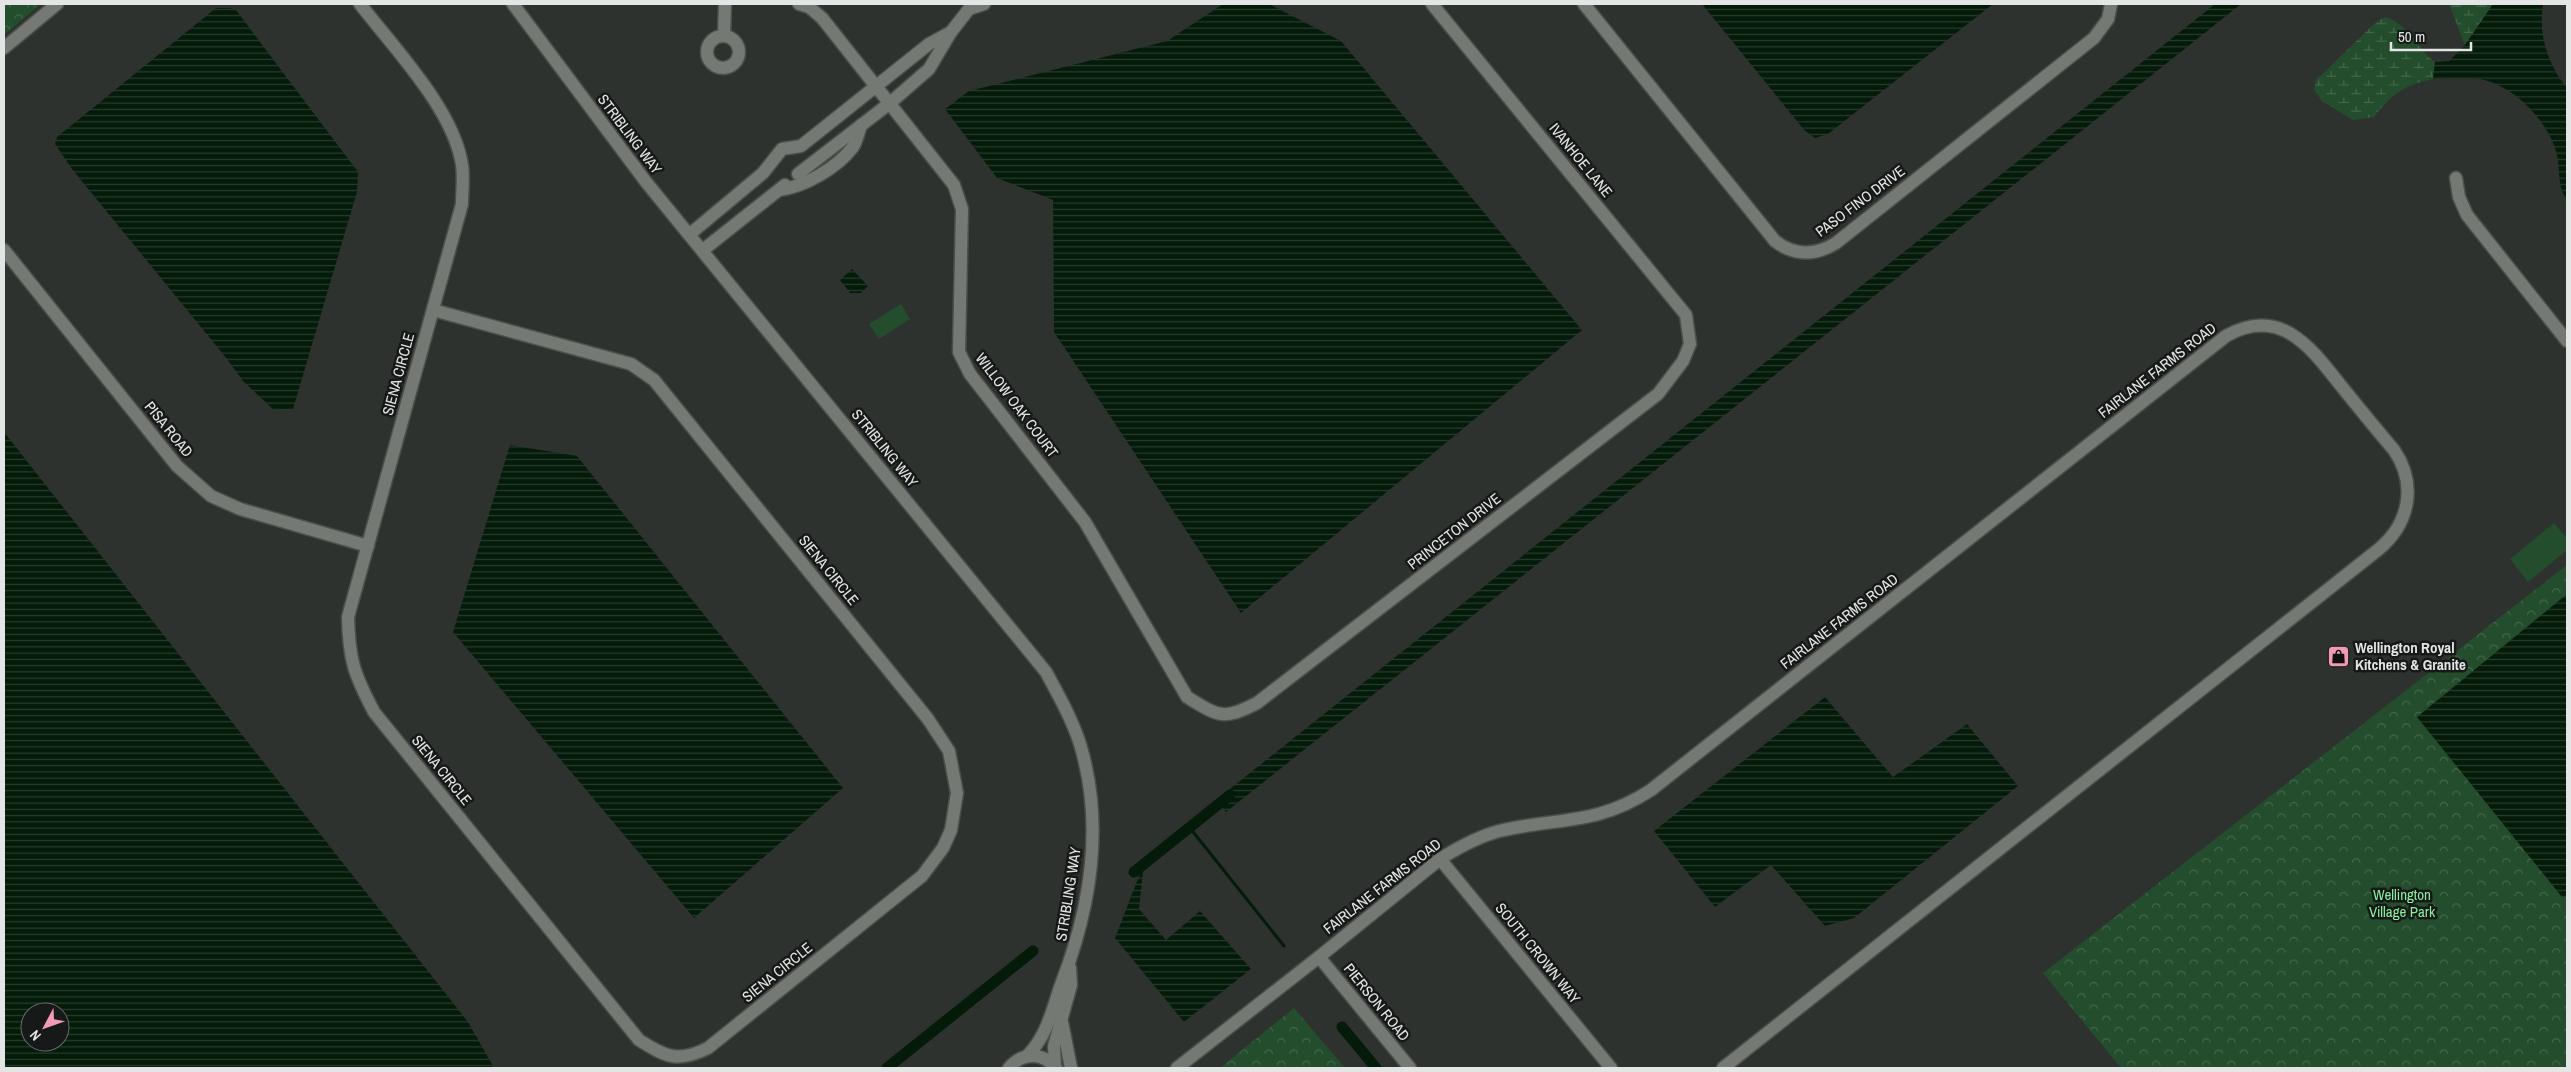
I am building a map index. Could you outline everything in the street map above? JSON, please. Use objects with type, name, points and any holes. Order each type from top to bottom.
[{"type":"street","points":[[4,48],[57,4]]},
{"type":"street","name":"SIENA CIRCLE","points":[[360,4],[435,102],[452,130],[462,166],[462,204],[348,617],[349,652],[358,681],[374,712],[639,1040],[663,1055],[691,1056],[708,1048],[922,876],[943,848],[951,830],[957,793],[949,751],[928,719],[654,380],[631,364],[433,310]]},
{"type":"street","name":"STRIBLING WAY","points":[[513,4],[646,182],[1046,672],[1065,707],[1080,744],[1090,784],[1094,825],[1091,868],[1070,966],[1048,1028],[1027,1056],[1015,1062],[1009,1068]]},
{"type":"street","points":[[724,36],[725,4]]},
{"type":"street","name":"WILLOW OAK COURT","points":[[799,4],[809,7],[822,18],[954,185],[962,210],[959,352],[970,374],[1085,522],[1187,697],[1216,714]]},
{"type":"street","points":[[703,250],[890,103],[929,69],[951,32],[969,9],[984,4]]},
{"type":"street","name":"IVANHOE LANE","points":[[1432,4],[1686,315],[1690,344]]},
{"type":"street","name":"PASO FINO DRIVE","points":[[1584,4],[1775,241],[1790,250],[1806,253],[1822,251],[1836,243],[2094,38],[2104,26],[2111,4]]},
{"type":"street","points":[[690,234],[763,173],[782,149],[800,146],[930,44],[951,32]]},
{"type":"street","points":[[779,190],[795,188],[818,176],[853,146],[862,125]]},
{"type":"street","points":[[795,147],[818,176]]},
{"type":"street","points":[[2456,178],[2459,197],[2467,215],[2567,340]]},
{"type":"street","name":"PISA ROAD","points":[[4,250],[177,466],[194,483],[211,496],[240,509],[368,546]]},
{"type":"street","name":"FAIRLANE FARMS ROAD","points":[[1177,1068],[1440,859],[1467,843],[1497,832],[1599,816],[1633,802],[1651,790],[2226,336],[2248,327],[2269,326],[2293,334],[2306,343],[2394,450],[2402,464],[2407,479],[2408,495],[2403,519],[2395,533],[2371,555],[1724,1068]]},
{"type":"street","name":"PRINCETON DRIVE","points":[[1216,714],[1236,714],[1257,703],[1658,394],[1683,361],[1690,344]]},
{"type":"street","name":"SOUTH CROWN WAY","points":[[1440,859],[1611,1068]]},
{"type":"street","name":"PIERSON ROAD","points":[[1319,957],[1410,1068]]},
{"type":"street","name":"STRIBLING WAY","points":[[1056,1068],[1054,1046],[1071,985],[1070,966]]},
{"type":"street","points":[[1062,1016],[1066,1049],[1071,1068]]},
{"type":"street","points":[[1027,1056],[1041,1057],[1056,1068]]},
{"type":"green space","points":[[4,4],[41,4],[4,35]]},
{"type":"green space","points":[[2449,4],[2493,4],[2465,45]]},
{"type":"green space","points":[[2385,17],[2400,24],[2435,62],[2433,79],[2414,84],[2399,92],[2374,117],[2353,120],[2322,101],[2314,90],[2316,80],[2375,23]]},
{"type":"green space","points":[[901,304],[910,319],[879,339],[869,324]]},
{"type":"green space","points":[[2554,523],[2567,538],[2567,550],[2528,582],[2510,559]]},
{"type":"green space","name":"Wellington Village Park","points":[[2567,565],[2567,1068],[2121,1068],[2043,973]]},
{"type":"green space","points":[[1294,1008],[1345,1068],[1220,1068]]},
{"type":"shaded area","points":[[1223,4],[1269,4],[1341,41],[1582,330],[1241,613],[1054,332],[1053,200],[997,178],[945,109],[969,91],[1167,41]]},
{"type":"shaded area","points":[[1702,4],[1993,4],[1828,134],[1815,138],[1805,131]]},
{"type":"shaded area","points":[[2215,4],[2241,4],[1226,812],[1216,800]]},
{"type":"shaded area","points":[[2493,4],[2543,4],[2542,27],[2546,49],[2555,70],[2567,88],[2567,200],[2561,188],[2556,151],[2552,139],[2537,116],[2516,96],[2505,88],[2480,79],[2433,79],[2435,62],[2449,61],[2465,45]]},
{"type":"shaded area","points":[[216,8],[236,10],[358,172],[357,192],[293,409],[274,410],[243,381],[72,169],[55,144],[57,137]]},
{"type":"shaded area","points":[[852,269],[868,286],[861,293],[850,293],[840,280]]},
{"type":"shaded area","points":[[4,432],[468,1022],[494,1068],[4,1068]]},
{"type":"shaded area","points":[[510,445],[577,456],[843,788],[694,918],[453,632]]},
{"type":"shaded area","points":[[2567,594],[2567,896],[2562,897],[2417,717]]},
{"type":"shaded area","points":[[1825,697],[1893,777],[1967,724],[2018,786],[1854,918],[1825,926],[1771,865],[1715,907],[1654,831]]},
{"type":"shaded area","points":[[1144,863],[1139,909],[1166,940],[1200,911],[1251,969],[1184,1022],[1115,938]]},
{"type":"waterway","points":[[1134,872],[1230,795]]},
{"type":"waterway","points":[[1190,828],[1284,946]]},
{"type":"waterway","points":[[887,1068],[1033,951]]},
{"type":"waterway","points":[[1342,1027],[1376,1068]]},
{"type":"place","name":"Wellington Royal Kitchens & Granite","points":[[2339,656]]}]
